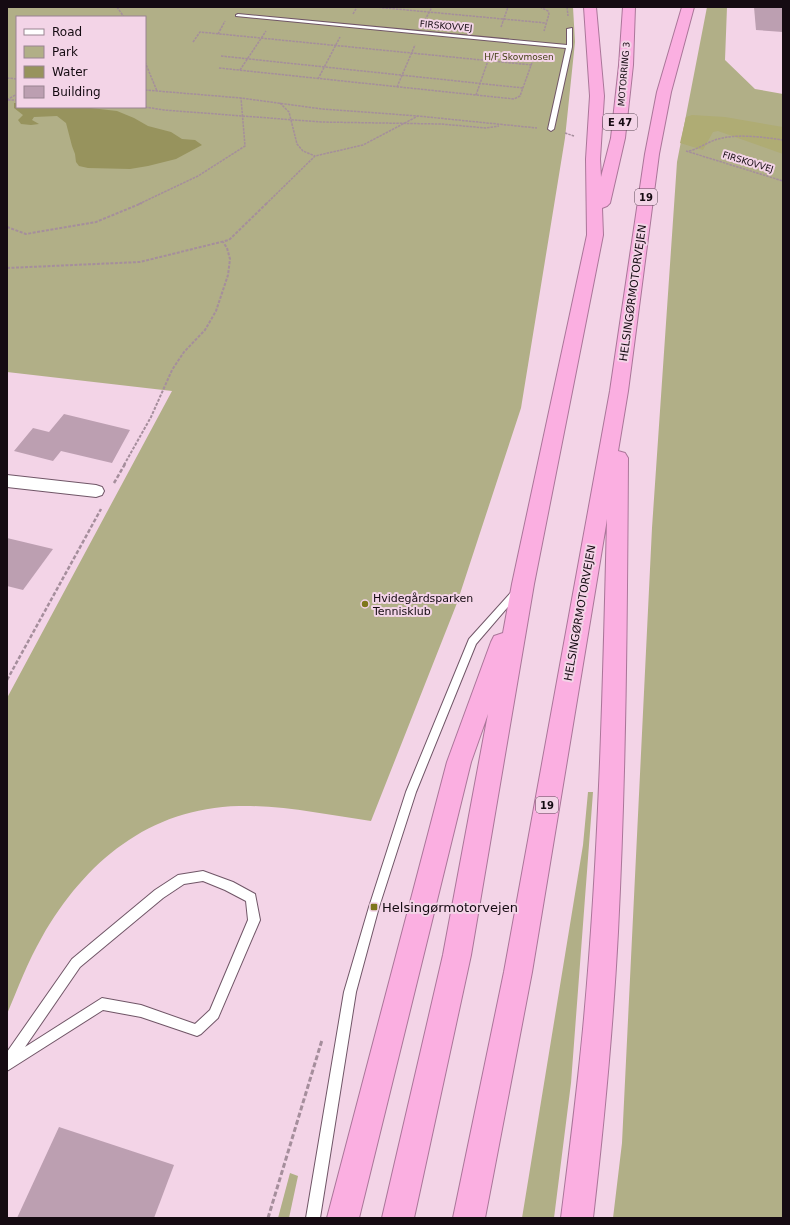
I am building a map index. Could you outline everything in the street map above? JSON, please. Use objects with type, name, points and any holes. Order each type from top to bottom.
[{"type":"highway","points":[[398,1218],[457,955],[523,584],[595,235],[593,158],[597,96],[590,7]]},
{"type":"highway","name":"MOTORRING 3","points":[[595,235],[618,138],[626,65],[629,7]]},
{"type":"highway","name":"HELSINGØRMOTORVEJEN","points":[[469,1218],[518,972],[619,390],[652,154],[664,92],[688,7]]},
{"type":"highway","points":[[577,1218],[594,1069],[601,989],[615,679],[619,390]]},
{"type":"highway","points":[[343,1218],[459,762],[523,584]]},
{"type":"street","points":[[7,481],[96,491]]},
{"type":"lane","name":"FIRSKOVVEJ","points":[[238,15],[569,47]]},
{"type":"lane","points":[[551,129],[569,47],[570,29]]},
{"type":"lane","points":[[313,1218],[350,992],[374,907],[409,799],[472,642],[523,584]]},
{"type":"lane","points":[[203,876],[229,886],[251,898],[254,920],[214,1014],[196,1030],[141,1011],[102,1004],[7,1064],[76,962],[159,894],[182,879],[203,876]]},
{"type":"path","points":[[117,7],[123,16]]},
{"type":"path","points":[[375,7],[546,23]]},
{"type":"path","points":[[476,95],[508,7]]},
{"type":"path","points":[[218,68],[514,99],[520,96],[524,88],[549,16],[548,11],[540,7]]},
{"type":"path","points":[[240,70],[274,18]]},
{"type":"path","points":[[318,79],[347,25]]},
{"type":"path","points":[[193,42],[200,32],[532,65]]},
{"type":"path","points":[[221,56],[524,88]]},
{"type":"path","points":[[146,64],[157,91]]},
{"type":"path","points":[[146,90],[241,98],[322,109],[418,116],[551,129]]},
{"type":"path","points":[[16,95],[7,100],[16,100]]},
{"type":"path","points":[[7,227],[26,234],[96,222],[140,204],[198,176],[245,146],[241,98]]},
{"type":"path","points":[[280,103],[289,112],[297,144],[303,151],[315,156]]},
{"type":"path","points":[[146,107],[164,110],[292,120],[441,124],[486,128],[504,125]]},
{"type":"path","points":[[7,268],[140,262],[229,240],[315,156],[363,144],[418,116]]},
{"type":"path","name":"FIRSKOVVEJ","points":[[783,140],[729,136],[714,141],[697,150],[686,151],[783,181]]},
{"type":"path","points":[[113,486],[151,417],[172,370],[184,352],[205,330],[216,311],[228,275],[230,259],[227,248],[223,242]]},
{"type":"path","points":[[7,680],[102,506]]},
{"type":"path","points":[[268,1218],[323,1037]]},
{"type":"green space","name":"H/F Skovmosen","points":[[7,7],[573,7],[575,42],[565,138],[521,408],[457,603],[371,821],[272,807],[239,806],[206,809],[176,817],[148,829],[123,844],[99,863],[78,885],[59,910],[42,937],[23,975],[7,1014],[7,698],[172,391],[7,372]]},
{"type":"green space","points":[[707,7],[727,7],[725,60],[755,89],[783,94],[783,1218],[613,1218],[622,1143],[652,528],[677,162]]},
{"type":"green space","points":[[588,792],[593,792],[571,1083],[554,1218],[522,1218],[583,845]]},
{"type":"green space","points":[[290,1173],[298,1176],[289,1218],[278,1218]]},
{"type":"shaded area","points":[[692,115],[725,117],[783,127],[783,154],[718,131],[713,132],[703,150],[680,143],[686,117]]},
{"type":"water","points":[[14,103],[16,103],[16,108],[91,108],[117,111],[148,126],[171,132],[182,139],[195,140],[202,145],[176,159],[148,166],[130,169],[88,168],[79,166],[76,162],[66,123],[57,116],[34,117],[32,120],[39,124],[21,124],[18,120],[23,115],[14,108]]},
{"type":"building","points":[[754,7],[783,7],[783,32],[756,30]]},
{"type":"building","points":[[64,414],[130,430],[112,463],[61,451],[53,461],[14,451],[33,428],[49,432]]},
{"type":"building","points":[[7,538],[53,549],[23,590],[7,586]]},
{"type":"building","points":[[59,1127],[174,1165],[154,1218],[17,1218]]},
{"type":"place","name":"Hvidegårdsparken Tennisklub","points":[[365,604]]},
{"type":"place","name":"Helsingørmotorvejen","points":[[374,907]]}]
